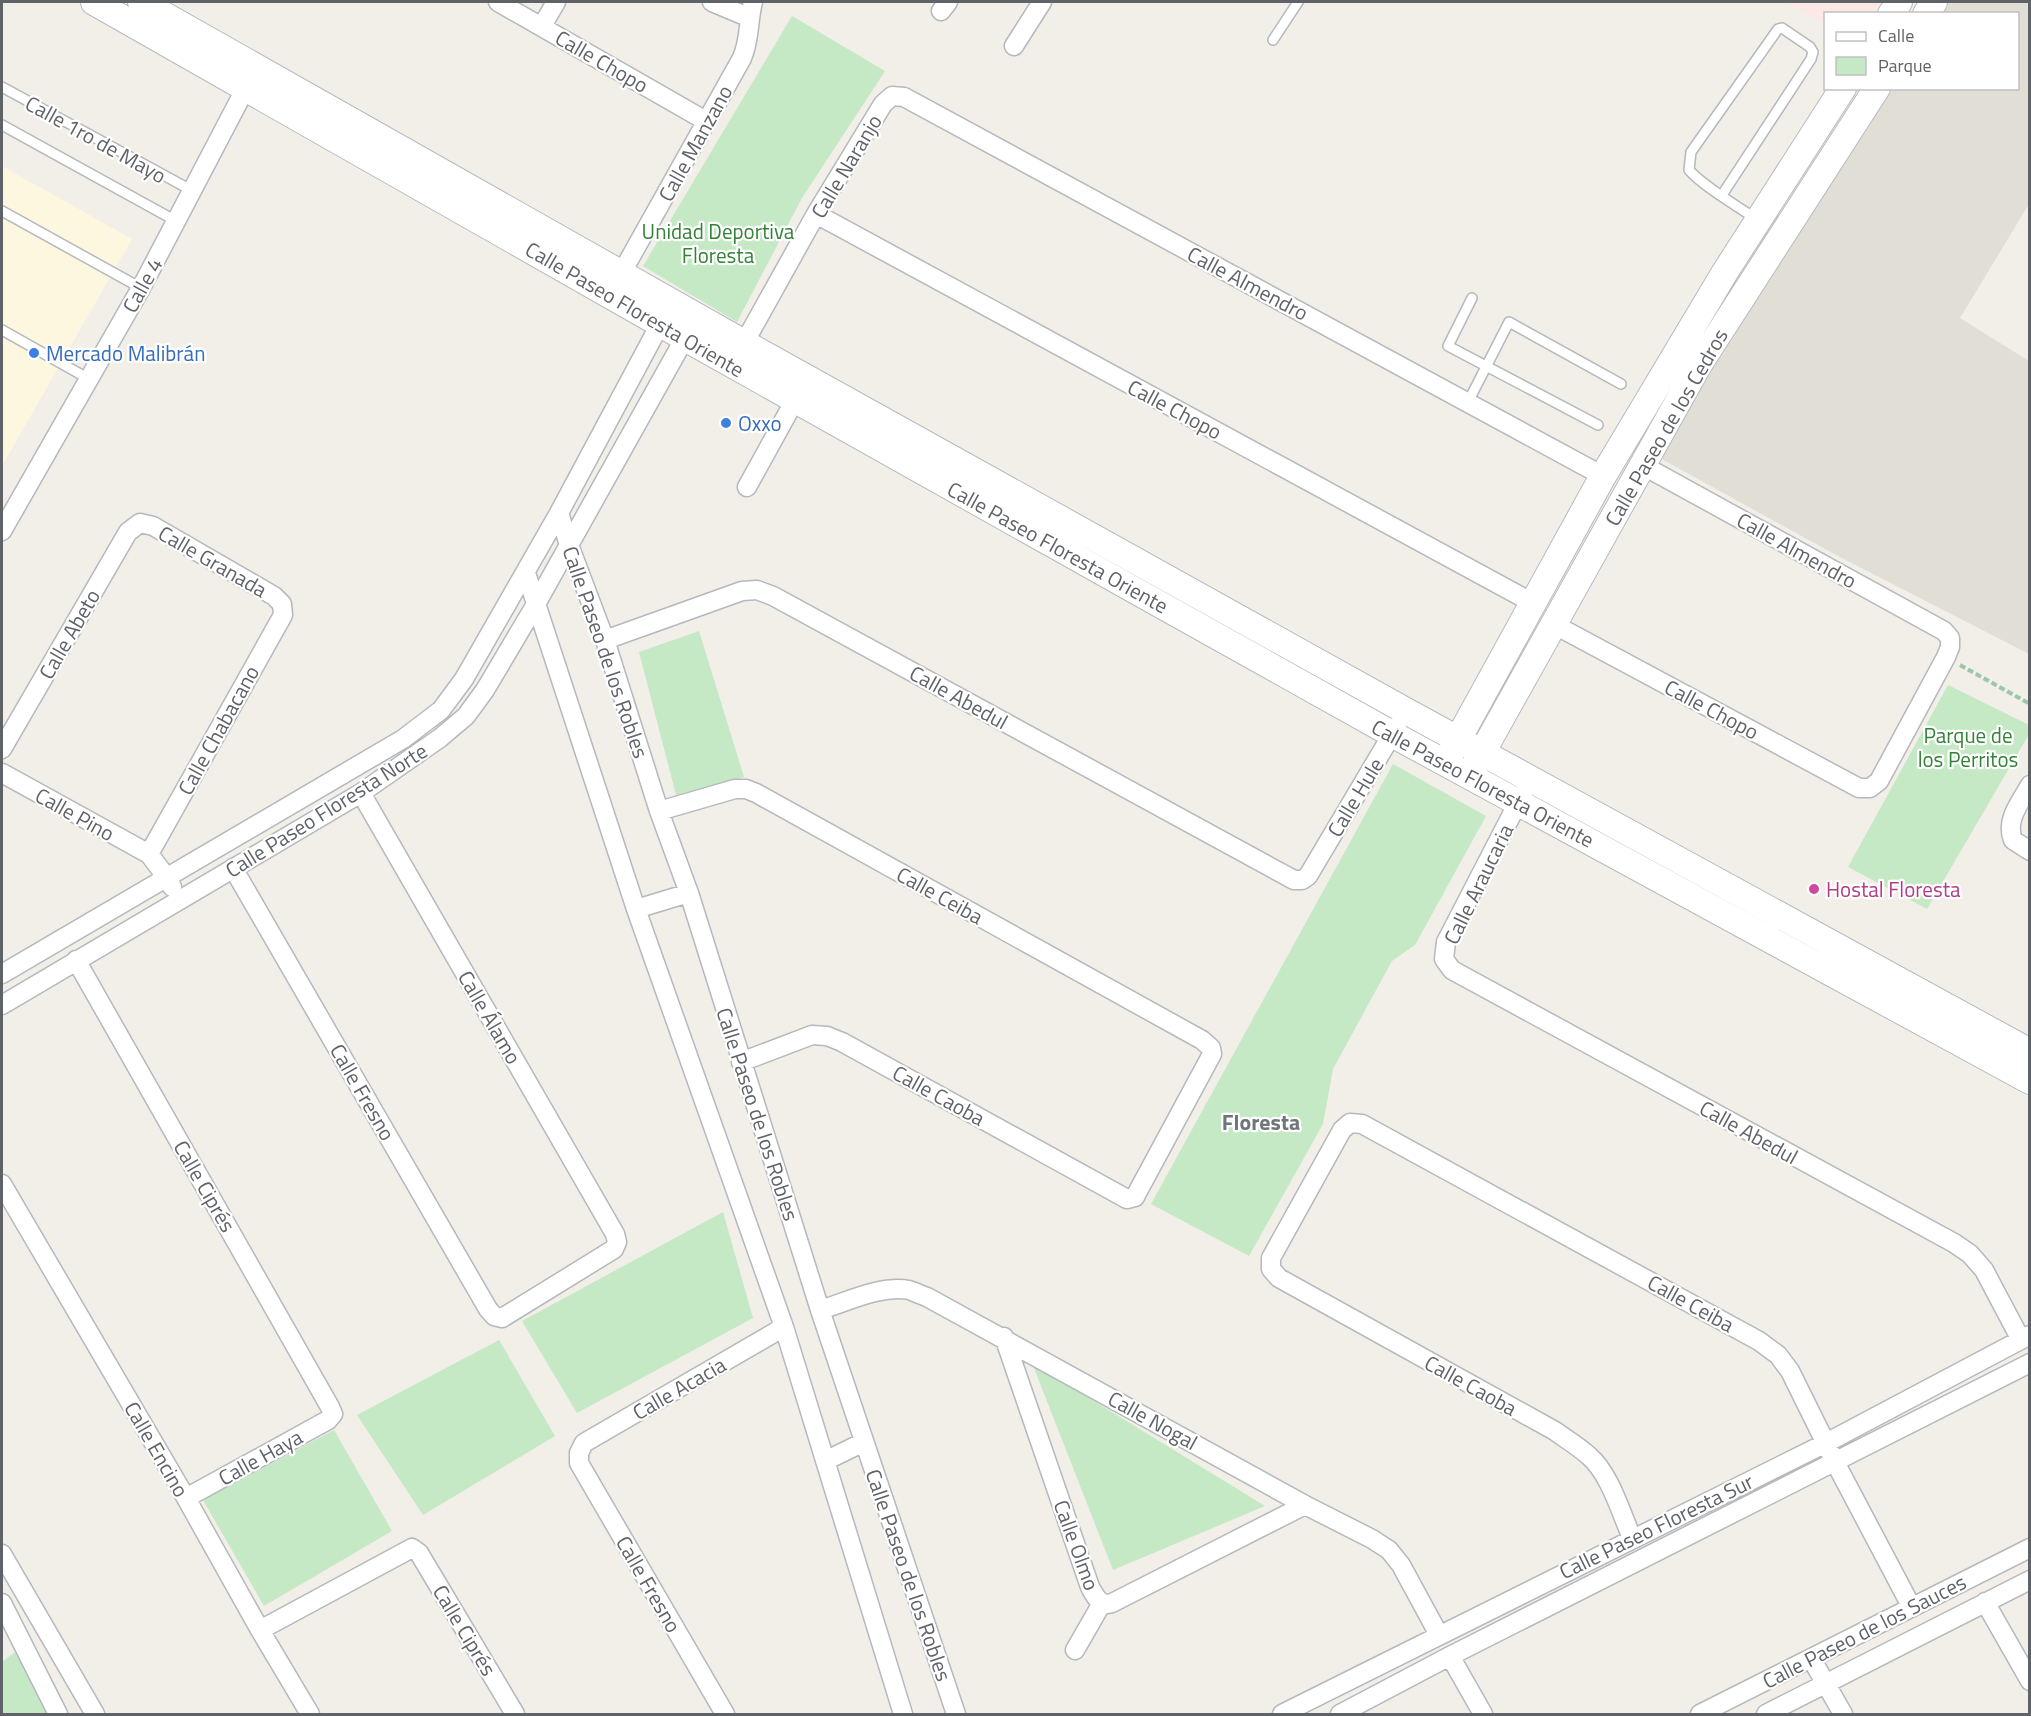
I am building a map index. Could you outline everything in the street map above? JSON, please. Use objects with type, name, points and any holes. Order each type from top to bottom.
[{"type":"main road","name":"Calle Paseo Floresta Oriente","points":[[94,2],[251,78],[738,354],[1158,573],[2030,1052]]},
{"type":"main road","name":"Calle Paseo Floresta Oriente","points":[[141,2],[251,78]]},
{"type":"main road","name":"Calle Paseo de los Cedros","points":[[1445,763],[1603,476],[1758,221],[1842,90]]},
{"type":"main road","name":"Calle Paseo de los Cedros","points":[[1470,775],[1698,366],[1876,90]]},
{"type":"main road","name":"Calle Paseo Floresta Oriente","points":[[738,354],[795,400],[1392,734],[1519,801],[2030,1081]]},
{"type":"main road","points":[[1145,596],[1158,573]]},
{"type":"main road","points":[[1896,1008],[1908,985]]},
{"type":"street","name":"Calle Chopo","points":[[498,2],[706,121]]},
{"type":"street","points":[[542,26],[556,2]]},
{"type":"street","points":[[712,2],[751,10]]},
{"type":"street","points":[[1014,46],[1042,2]]},
{"type":"street","name":"Calle Manzano","points":[[616,284],[747,47],[751,10]]},
{"type":"street","name":"Calle 4","points":[[4,522],[141,288],[251,78]]},
{"type":"street","name":"Calle Almendro","points":[[892,96],[904,96],[1603,476]]},
{"type":"street","name":"Calle Naranjo","points":[[738,354],[816,214],[883,104],[892,96]]},
{"type":"street","name":"Calle Chopo","points":[[816,214],[1533,603]]},
{"type":"street","name":"Calle Paseo Floresta Norte","points":[[2,974],[403,739],[441,710],[464,679],[526,573],[666,312]]},
{"type":"street","name":"Calle Paseo Floresta Norte","points":[[2,1005],[361,793],[440,738],[466,716],[485,690],[536,604],[691,327]]},
{"type":"street","points":[[747,487],[795,400]]},
{"type":"street","name":"Calle Almendro","points":[[1642,465],[1944,631],[1950,638],[1950,647],[1946,657]]},
{"type":"street","name":"Calle Paseo de los Robles","points":[[559,513],[605,640],[659,811],[689,892],[820,1310],[956,1714]]},
{"type":"street","name":"Calle Granada","points":[[140,523],[153,526],[274,596],[282,604]]},
{"type":"street","name":"Calle Abeto","points":[[2,748],[128,532],[140,523]]},
{"type":"street","points":[[1565,546],[1591,558]]},
{"type":"street","name":"Calle Paseo de los Robles","points":[[526,573],[636,909],[784,1327],[903,1714]]},
{"type":"street","name":"Calle Abedul","points":[[605,640],[742,591],[757,590],[773,596],[1294,880],[1302,880]]},
{"type":"street","name":"Calle Chabacano","points":[[149,854],[282,615],[282,604]]},
{"type":"street","name":"Calle Chopo","points":[[1555,625],[1859,788],[1870,788],[1879,781],[1946,657]]},
{"type":"street","name":"Calle Hule","points":[[1302,880],[1308,876],[1406,711]]},
{"type":"street","name":"Calle Pino","points":[[2,773],[149,854]]},
{"type":"street","name":"Calle Araucaria","points":[[1444,959],[1446,942],[1531,778]]},
{"type":"street","points":[[2030,785],[2012,818],[2010,833],[2013,840],[2030,851]]},
{"type":"street","name":"Calle Ceiba","points":[[659,811],[735,789],[746,789],[756,793],[1202,1040],[1211,1048],[1212,1054],[1137,1193],[1131,1198]]},
{"type":"street","name":"Calle Álamo","points":[[361,793],[615,1233],[617,1242],[614,1249],[502,1317],[494,1316]]},
{"type":"street","points":[[149,854],[167,878],[178,901]]},
{"type":"street","name":"Calle Fresno","points":[[233,868],[494,1316]]},
{"type":"street","points":[[636,909],[689,892]]},
{"type":"street","name":"Calle Abedul","points":[[1444,959],[1452,970],[1962,1248],[1984,1270],[2025,1337]]},
{"type":"street","name":"Calle Ciprés","points":[[76,960],[333,1414]]},
{"type":"street","name":"Calle Caoba","points":[[741,1062],[812,1035],[827,1036],[842,1041],[1123,1197],[1131,1198]]},
{"type":"street","name":"Calle Ceiba","points":[[1350,1123],[1362,1124],[1759,1341],[1778,1355],[1790,1371],[1911,1606]]},
{"type":"street","name":"Calle Caoba","points":[[1350,1123],[1342,1130],[1271,1258],[1271,1269],[1280,1278],[1555,1431],[1591,1457],[1605,1476],[1632,1538]]},
{"type":"street","name":"Calle Encino","points":[[2,1184],[310,1714]]},
{"type":"street","name":"Calle Nogal","points":[[820,1310],[878,1292],[909,1290],[1004,1337],[1389,1550],[1401,1565],[1438,1635]]},
{"type":"street","name":"Calle Acacia","points":[[579,1453],[584,1443],[784,1327]]},
{"type":"street","name":"Calle Olmo","points":[[1004,1337],[1090,1587],[1102,1603],[1106,1605],[1112,1603],[1305,1505]]},
{"type":"street","name":"Calle Paseo Floresta Sur","points":[[1282,1714],[1826,1443],[2025,1337]]},
{"type":"street","name":"Calle Paseo Floresta Sur","points":[[1340,1714],[1450,1656],[2030,1363]]},
{"type":"street","name":"Calle Haya","points":[[186,1498],[328,1420],[333,1414]]},
{"type":"street","points":[[825,1461],[864,1442]]},
{"type":"street","name":"Calle Fresno","points":[[579,1453],[579,1463],[725,1714]]},
{"type":"street","name":"Calle Ciprés","points":[[260,1630],[412,1548],[419,1553],[515,1714]]},
{"type":"street","name":"Calle Paseo de los Sauces","points":[[1700,1714],[2030,1548]]},
{"type":"street","points":[[2,1554],[89,1713]]},
{"type":"street","name":"Calle Paseo de los Sauces","points":[[1766,1714],[2030,1580]]},
{"type":"street","points":[[1529,1589],[1539,1612]]},
{"type":"street","points":[[23,1590],[2,1602],[58,1714]]},
{"type":"street","points":[[1985,1602],[2030,1681]]},
{"type":"street","points":[[1075,1650],[1102,1603]]},
{"type":"street","points":[[1450,1656],[1484,1714]]},
{"type":"street","points":[[1811,1658],[1843,1714]]},
{"type":"street","points":[[1351,1679],[1364,1702]]},
{"type":"lane","points":[[1273,40],[1298,2]]},
{"type":"lane","points":[[1722,195],[1811,59],[1813,52],[1810,46],[1782,28],[1778,29],[1691,152],[1689,170],[1722,195],[1758,221]]},
{"type":"lane","name":"Calle 1ro de Mayo","points":[[2,87],[191,190]]},
{"type":"lane","points":[[2,125],[176,221]]},
{"type":"lane","points":[[2,211],[141,288]]},
{"type":"lane","points":[[1472,298],[1448,346],[1598,425]]},
{"type":"lane","points":[[1468,402],[1509,322],[1621,384]]},
{"type":"lane","points":[[2,330],[89,379]]},
{"type":"path","points":[[1946,657],[2030,704]]},
{"type":"shaded area","points":[[1783,2],[1883,2],[1876,12],[1824,12],[1824,22]]},
{"type":"shaded area","points":[[1945,2],[2029,2],[2029,204],[1960,318],[2029,361],[2029,654],[1836,555],[1656,456],[1889,90],[2019,90],[2019,12],[1939,12]]},
{"type":"shaded area","name":"Mercado Malibrán","points":[[2,166],[132,239],[2,466]]},
{"type":"green space","name":"Unidad Deportiva Floresta","points":[[792,16],[885,71],[802,198],[737,322],[643,266]]},
{"type":"green space","points":[[699,631],[744,777],[676,795],[639,652]]},
{"type":"green space","name":"Parque de los Perritos","points":[[1948,685],[2029,725],[2029,734],[1927,909],[1848,867]]},
{"type":"green space","points":[[1393,764],[1486,816],[1415,945],[1392,961],[1333,1069],[1323,1124],[1249,1256],[1151,1204]]},
{"type":"green space","points":[[723,1212],[753,1318],[577,1413],[522,1321]]},
{"type":"green space","points":[[499,1340],[555,1436],[423,1515],[357,1415]]},
{"type":"green space","points":[[1032,1363],[1265,1506],[1113,1570]]},
{"type":"green space","points":[[334,1430],[392,1531],[264,1606],[203,1500]]},
{"type":"green space","points":[[15,1652],[51,1714],[2,1714],[2,1662]]},
{"type":"place","name":"Mercado Malibrán","points":[[34,353]]},
{"type":"place","name":"Oxxo","points":[[726,423]]},
{"type":"place","name":"Hostal Floresta","points":[[1814,889]]},
{"type":"district","name":"Floresta","points":[[1261,1122]]}]
